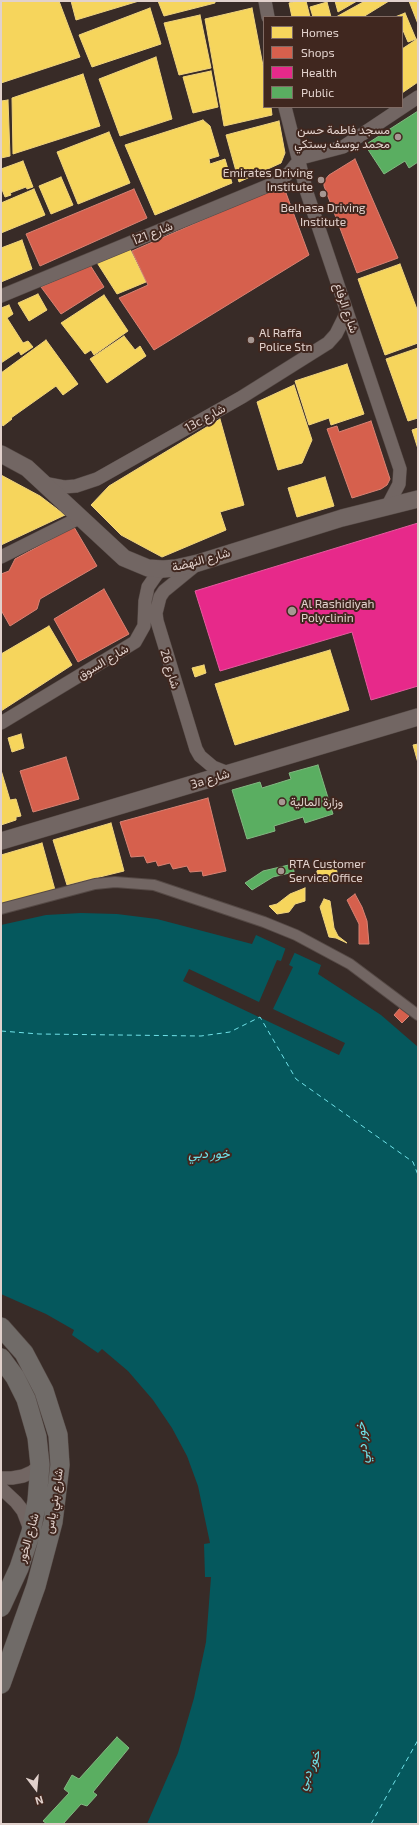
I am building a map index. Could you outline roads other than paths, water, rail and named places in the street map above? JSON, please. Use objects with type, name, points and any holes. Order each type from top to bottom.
[{"type":"main road","name":"شارع بني ياس","points":[[1,1328],[24,1353],[44,1391],[58,1435],[60,1465],[53,1522],[42,1563],[27,1615],[5,1662],[1,1684]]},
{"type":"main road","name":"شارع بني ياس","points":[[1,1358],[15,1377],[26,1399],[37,1437],[40,1465]]},
{"type":"main road","name":"شارع الخور","points":[[1,1607],[19,1568],[31,1532],[37,1501],[40,1465]]},
{"type":"street","points":[[265,1],[268,16]]},
{"type":"street","points":[[403,107],[418,97]]},
{"type":"street","name":"شارع الرفاع","points":[[285,108],[298,161],[400,469],[400,484],[387,507]]},
{"type":"street","points":[[298,161],[308,156],[343,147],[402,108]]},
{"type":"street","name":"شارع 21أ","points":[[1,296],[270,186],[283,178],[298,161]]},
{"type":"street","name":"13c شارع","points":[[42,482],[64,487],[87,483],[97,479],[242,397],[328,343],[336,334],[347,312]]},
{"type":"street","name":"شارع النهضة","points":[[1,444],[79,518],[124,558],[148,568],[163,570],[198,563],[281,536],[418,499]]},
{"type":"street","points":[[1,454],[27,468]]},
{"type":"street","points":[[1,557],[79,518]]},
{"type":"street","name":"شارع 26","points":[[198,563],[164,590],[157,605],[157,621],[196,749],[206,762],[220,771],[228,773]]},
{"type":"street","name":"شارع السوق","points":[[1,723],[135,642],[141,634],[144,626],[145,601],[148,587],[157,574],[163,570]]},
{"type":"street","name":"3a شارع","points":[[1,841],[418,717]]},
{"type":"street","points":[[1,909],[95,884],[128,882],[154,886],[264,922],[296,936],[350,964],[418,1014]]},
{"type":"street","points":[[1,1478],[23,1476],[32,1472],[40,1465]]},
{"type":"street","points":[[1,1488],[23,1511],[31,1532]]},
{"type":"water","name":"خور دبي","points":[[81,913],[117,914],[157,919],[252,944],[256,935],[321,965],[318,974],[381,1015],[418,1047],[418,1824],[147,1824],[178,1753],[194,1698],[206,1642],[211,1577],[205,1577],[204,1544],[210,1543],[198,1486],[187,1456],[172,1428],[153,1400],[128,1371],[102,1349],[98,1353],[72,1335],[74,1330],[46,1314],[1,1294],[1,925],[46,915]]},
{"type":"place","name":"مسجد فاطمة حسن محمد يوسف بستكي","points":[[398,137]]},
{"type":"place","name":"Emirates Driving Institute","points":[[321,180]]},
{"type":"place","name":"Belhasa Driving Institute","points":[[323,194]]},
{"type":"place","name":"Al Raffa Police Stn","points":[[251,340]]},
{"type":"place","name":"Al Rashidiyah Polyclinin","points":[[292,611]]},
{"type":"place","name":"وزارة المالية","points":[[282,802]]},
{"type":"place","name":"RTA Customer Service Office","points":[[281,871]]}]
